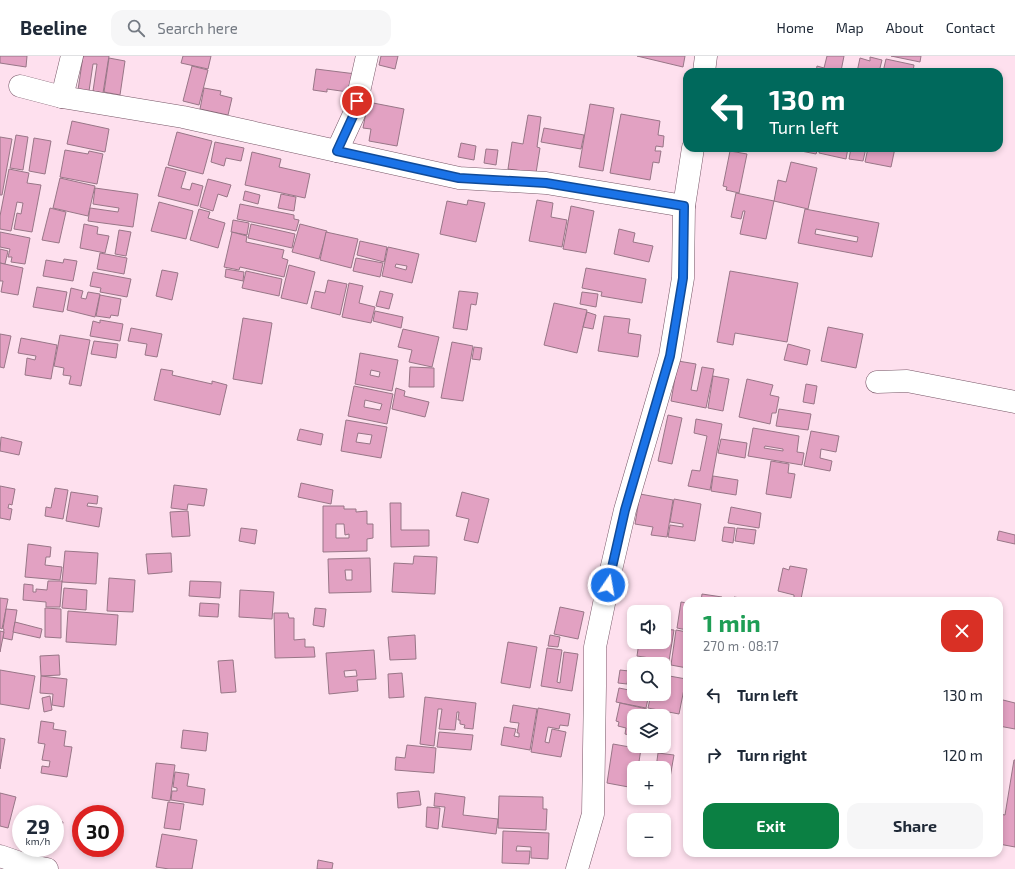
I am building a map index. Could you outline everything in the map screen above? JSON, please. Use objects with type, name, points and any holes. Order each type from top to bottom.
[{"type":"street","points":[[62,97],[72,56]]},
{"type":"street","points":[[337,151],[354,114],[367,56]]},
{"type":"street","points":[[704,68],[706,56]]},
{"type":"street","points":[[20,86],[62,97],[183,117],[459,178],[546,183],[684,206]]},
{"type":"street","points":[[577,869],[593,814],[595,647],[625,510],[670,356],[683,278],[684,206],[692,152]]},
{"type":"street","points":[[877,382],[907,381],[1015,402]]},
{"type":"street","points":[[0,856],[47,869]]},
{"type":"building","points":[[0,56],[27,56],[26,67],[0,63]]},
{"type":"building","points":[[83,56],[109,56],[103,93],[93,91],[97,64],[93,64],[89,91],[78,90]]},
{"type":"building","points":[[183,56],[211,56],[208,69],[181,63]]},
{"type":"building","points":[[381,56],[398,56],[395,69],[379,65]]},
{"type":"building","points":[[637,56],[685,56],[683,67]]},
{"type":"building","points":[[827,56],[844,56],[842,68],[824,68]]},
{"type":"building","points":[[891,56],[921,56],[920,62]]},
{"type":"building","points":[[870,57],[882,60],[880,68],[858,68],[860,58],[870,61]]},
{"type":"building","points":[[109,58],[125,61],[120,95],[104,92]]},
{"type":"building","points":[[886,59],[914,65],[914,68],[884,68]]},
{"type":"building","points":[[192,66],[208,70],[199,105],[183,101]]},
{"type":"building","points":[[316,69],[356,74],[348,92],[327,89],[327,92],[313,90]]},
{"type":"building","points":[[204,88],[221,91],[220,95],[232,98],[228,115],[200,109]]},
{"type":"building","points":[[368,102],[404,109],[397,146],[369,141],[371,129],[363,128]]},
{"type":"building","points":[[590,104],[614,108],[603,171],[579,167]]},
{"type":"building","points":[[621,114],[660,121],[658,135],[664,136],[663,147],[656,146],[655,151],[661,151],[659,163],[653,162],[650,180],[610,173]]},
{"type":"building","points":[[528,115],[541,117],[537,147],[540,148],[536,173],[508,169],[512,142],[523,144]]},
{"type":"building","points":[[72,121],[109,129],[105,152],[67,144]]},
{"type":"building","points":[[544,128],[584,135],[581,149],[541,142]]},
{"type":"building","points":[[177,132],[212,141],[203,174],[168,165]]},
{"type":"building","points":[[16,135],[28,137],[23,170],[10,168]]},
{"type":"building","points":[[0,137],[12,139],[2,195],[0,195]]},
{"type":"building","points":[[34,138],[51,141],[45,174],[29,171]]},
{"type":"building","points":[[215,142],[244,148],[241,161],[226,158],[224,166],[211,162]]},
{"type":"building","points":[[461,143],[476,146],[474,160],[458,157]]},
{"type":"building","points":[[486,149],[498,150],[496,165],[484,163]]},
{"type":"building","points":[[65,150],[88,154],[89,151],[103,154],[97,184],[60,177]]},
{"type":"building","points":[[252,152],[281,159],[279,167],[310,174],[305,198],[245,185]]},
{"type":"building","points":[[730,152],[747,154],[739,193],[726,190],[727,187],[723,186]]},
{"type":"building","points":[[806,152],[817,152],[816,154]]},
{"type":"building","points":[[819,152],[847,152],[846,159]]},
{"type":"building","points":[[850,152],[865,152],[863,161],[849,159]]},
{"type":"building","points":[[867,152],[894,152],[891,167],[865,162]]},
{"type":"building","points":[[791,162],[817,168],[808,209],[774,201],[778,180],[786,182]]},
{"type":"building","points":[[166,167],[186,172],[181,188],[190,190],[192,183],[203,186],[198,206],[158,196]]},
{"type":"building","points":[[9,169],[29,173],[27,183],[41,185],[32,232],[14,229],[17,213],[21,214],[23,203],[17,202],[11,231],[0,229],[0,216]]},
{"type":"building","points":[[60,178],[95,186],[88,216],[53,208]]},
{"type":"building","points":[[208,179],[231,185],[227,197],[218,194],[213,211],[200,207]]},
{"type":"building","points":[[95,188],[138,194],[133,227],[88,221],[90,208],[118,212],[119,208],[93,204]]},
{"type":"building","points":[[245,191],[260,195],[258,204],[243,200]]},
{"type":"building","points":[[736,193],[774,201],[766,239],[740,234],[745,211],[743,211],[741,219],[731,217]]},
{"type":"building","points":[[281,194],[296,197],[294,211],[278,208]]},
{"type":"building","points":[[468,200],[485,203],[476,242],[440,234],[447,201],[467,205]]},
{"type":"building","points":[[537,200],[553,203],[551,217],[567,220],[562,247],[529,241]]},
{"type":"building","points":[[159,202],[193,211],[186,239],[151,231]]},
{"type":"building","points":[[240,204],[294,215],[294,219],[299,220],[296,231],[237,219]]},
{"type":"building","points":[[571,206],[594,211],[586,253],[563,249]]},
{"type":"building","points":[[50,208],[66,212],[59,243],[42,240]]},
{"type":"building","points":[[199,209],[210,212],[208,218],[225,223],[218,248],[190,240]]},
{"type":"building","points":[[805,209],[879,223],[872,257],[798,243]],"holes":[[[816,229],[858,237],[857,242],[815,234]]]},
{"type":"building","points":[[233,220],[249,223],[247,235],[231,232]]},
{"type":"building","points":[[84,224],[98,227],[97,234],[109,236],[105,253],[80,248]]},
{"type":"building","points":[[251,224],[295,234],[292,248],[248,238]]},
{"type":"building","points":[[300,224],[327,231],[319,259],[292,252]]},
{"type":"building","points":[[619,229],[635,233],[633,242],[653,246],[649,262],[614,254]]},
{"type":"building","points":[[119,230],[131,232],[126,256],[115,254]]},
{"type":"building","points":[[0,232],[30,238],[25,264],[11,262],[12,257],[8,257],[10,249],[0,247]]},
{"type":"building","points":[[232,232],[247,236],[246,242],[284,250],[282,258],[288,260],[284,277],[240,267],[239,270],[224,267]]},
{"type":"building","points":[[326,232],[358,239],[351,268],[320,260]]},
{"type":"building","points":[[360,241],[387,247],[384,262],[357,255]]},
{"type":"building","points":[[388,247],[419,254],[412,283],[382,276]],"holes":[[[396,264],[407,266],[406,270],[395,267]]]},
{"type":"building","points":[[0,249],[8,251],[5,264],[0,263]]},
{"type":"building","points":[[100,253],[127,258],[124,274],[97,269]]},
{"type":"building","points":[[356,258],[383,263],[380,277],[353,271]]},
{"type":"building","points":[[64,259],[77,261],[73,281],[43,276],[46,260],[63,263]]},
{"type":"building","points":[[0,263],[23,268],[18,295],[1,292],[3,281],[0,281]]},
{"type":"building","points":[[289,265],[315,272],[307,304],[281,298]]},
{"type":"building","points":[[586,268],[646,279],[642,303],[601,296],[602,292],[582,288]]},
{"type":"building","points":[[226,269],[244,272],[243,281],[225,277]]},
{"type":"building","points":[[162,270],[178,273],[172,300],[156,296]]},
{"type":"building","points":[[246,271],[282,279],[279,296],[242,288]]},
{"type":"building","points":[[730,271],[798,283],[787,342],[735,333],[733,345],[717,342]]},
{"type":"building","points":[[93,272],[131,279],[127,297],[100,292],[101,288],[90,286]]},
{"type":"building","points":[[328,280],[347,284],[340,315],[311,308],[315,291],[325,293]]},
{"type":"building","points":[[349,283],[363,286],[359,303],[375,307],[371,323],[342,317]]},
{"type":"building","points":[[37,287],[67,292],[63,312],[33,307]]},
{"type":"building","points":[[71,288],[83,291],[81,298],[86,299],[88,292],[100,294],[95,317],[67,310]]},
{"type":"building","points":[[380,291],[393,294],[389,309],[376,306]]},
{"type":"building","points":[[459,291],[478,293],[476,305],[471,304],[467,330],[453,328]]},
{"type":"building","points":[[582,292],[598,294],[596,307],[580,304]]},
{"type":"building","points":[[100,295],[121,299],[118,316],[111,315],[110,318],[96,316]]},
{"type":"building","points":[[554,303],[587,310],[577,353],[544,345]]},
{"type":"building","points":[[375,311],[403,317],[401,328],[373,321]]},
{"type":"building","points":[[587,312],[596,315],[593,329],[583,327]]},
{"type":"building","points":[[604,316],[630,319],[628,333],[641,335],[638,357],[598,351]]},
{"type":"building","points":[[243,318],[272,323],[262,384],[233,379]]},
{"type":"building","points":[[100,320],[123,324],[120,341],[90,336],[93,321],[100,323]]},
{"type":"building","points":[[828,327],[863,334],[856,368],[821,361]]},
{"type":"building","points":[[131,328],[162,334],[157,357],[145,355],[147,344],[128,341]]},
{"type":"building","points":[[403,329],[439,337],[432,367],[409,362],[412,350],[398,347]]},
{"type":"building","points":[[0,334],[11,336],[4,368],[0,367]]},
{"type":"building","points":[[60,335],[90,340],[81,386],[69,384],[71,376],[63,375],[64,368],[54,366]]},
{"type":"building","points":[[21,338],[57,345],[51,379],[25,375],[27,358],[35,360],[36,356],[18,353]]},
{"type":"building","points":[[94,341],[118,344],[116,358],[91,354]]},
{"type":"building","points":[[452,342],[473,346],[463,401],[441,398]]},
{"type":"building","points":[[788,344],[810,350],[807,365],[784,360]]},
{"type":"building","points":[[474,347],[482,348],[480,360],[472,359]]},
{"type":"building","points":[[360,353],[398,360],[392,391],[355,384]],"holes":[[[371,370],[380,372],[379,377],[370,375]]]},
{"type":"building","points":[[678,361],[696,364],[691,390],[697,391],[702,367],[714,369],[706,408],[671,401]]},
{"type":"building","points":[[410,367],[434,368],[434,387],[409,387]]},
{"type":"building","points":[[161,369],[173,371],[172,375],[212,384],[212,381],[227,385],[220,415],[154,400]]},
{"type":"building","points":[[713,376],[729,379],[723,411],[708,408]]},
{"type":"building","points":[[747,379],[773,385],[770,395],[779,397],[776,413],[772,413],[770,424],[739,417]]},
{"type":"building","points":[[806,384],[817,386],[814,404],[803,402]]},
{"type":"building","points":[[354,386],[393,394],[387,424],[348,416]],"holes":[[[365,400],[382,404],[380,410],[364,407]]]},
{"type":"building","points":[[396,388],[405,391],[404,396],[429,402],[425,417],[392,409]]},
{"type":"building","points":[[779,409],[811,414],[808,430],[776,426]]},
{"type":"building","points":[[668,415],[682,418],[672,464],[658,461]]},
{"type":"building","points":[[696,419],[722,424],[710,490],[688,486],[692,470],[700,471],[707,436],[694,433]]},
{"type":"building","points":[[346,420],[387,427],[381,458],[341,451]],"holes":[[[358,433],[372,435],[370,444],[356,442]]]},
{"type":"building","points":[[753,428],[799,436],[797,452],[804,453],[802,465],[748,456]],"holes":[[[765,446],[783,449],[783,451],[764,448]]]},
{"type":"building","points":[[300,429],[323,434],[321,445],[297,440]]},
{"type":"building","points":[[811,431],[839,436],[836,452],[821,449],[820,458],[832,461],[830,471],[804,466]]},
{"type":"building","points":[[1,437],[22,442],[19,455],[0,451]]},
{"type":"building","points":[[721,439],[747,443],[745,458],[718,453]]},
{"type":"building","points":[[771,461],[789,464],[788,473],[795,474],[791,498],[766,494]]},
{"type":"building","points":[[713,476],[738,480],[736,495],[711,491]]},
{"type":"building","points":[[301,483],[333,490],[331,504],[298,497]]},
{"type":"building","points":[[174,485],[207,489],[204,506],[188,504],[187,510],[171,508]]},
{"type":"building","points":[[0,486],[15,489],[12,505],[9,504],[8,508],[12,509],[10,520],[0,518]]},
{"type":"building","points":[[55,488],[68,490],[63,519],[45,516],[46,507],[51,508]]},
{"type":"building","points":[[71,492],[98,496],[97,504],[88,503],[87,506],[102,508],[99,527],[66,521]]},
{"type":"building","points":[[462,492],[489,499],[478,543],[464,540],[469,519],[456,516]]},
{"type":"building","points":[[640,494],[673,500],[667,537],[651,535],[653,527],[635,524]]},
{"type":"building","points":[[674,499],[701,504],[695,541],[668,537],[670,525],[683,527],[683,524],[670,522]]},
{"type":"building","points":[[390,503],[401,503],[401,530],[429,530],[429,546],[391,547]]},
{"type":"building","points":[[323,506],[344,506],[344,509],[356,509],[356,512],[367,511],[367,524],[373,524],[373,538],[367,539],[367,551],[323,552]],"holes":[[[336,524],[344,524],[345,535],[349,534],[349,538],[336,538]]]},
{"type":"building","points":[[731,507],[761,513],[759,528],[728,523]]},
{"type":"building","points":[[188,511],[190,536],[172,537],[170,512]]},
{"type":"building","points":[[724,527],[735,528],[733,543],[722,541]]},
{"type":"building","points":[[241,528],[257,530],[255,544],[239,541]]},
{"type":"building","points":[[737,528],[756,530],[754,544],[735,541]]},
{"type":"building","points":[[999,531],[1015,535],[1015,544],[997,540]]},
{"type":"building","points":[[28,544],[51,547],[50,557],[46,557],[45,565],[62,567],[60,580],[25,577]]},
{"type":"building","points":[[65,551],[98,553],[96,584],[62,582]]},
{"type":"building","points":[[171,553],[172,572],[148,574],[146,554]]},
{"type":"building","points":[[414,556],[437,557],[435,594],[392,592],[394,563],[413,564]]},
{"type":"building","points":[[370,558],[371,592],[329,593],[328,559]],"holes":[[[345,570],[352,570],[352,580],[346,580]]]},
{"type":"building","points":[[790,566],[807,569],[801,597],[794,597],[794,595],[778,591],[783,568],[789,570]]},
{"type":"building","points":[[109,578],[135,580],[133,612],[107,611]]},
{"type":"building","points":[[48,581],[62,581],[60,607],[46,607],[46,602],[23,600],[24,584],[33,585],[33,592],[36,592],[36,589],[47,590]]},
{"type":"building","points":[[190,581],[221,582],[220,598],[189,596]]},
{"type":"building","points":[[64,588],[87,590],[86,610],[62,608]]},
{"type":"building","points":[[240,590],[274,592],[272,619],[239,617]]},
{"type":"building","points":[[702,594],[722,597],[702,597]]},
{"type":"building","points":[[0,598],[8,599],[2,629],[0,628]]},
{"type":"building","points":[[681,602],[683,602],[683,629],[677,628]]},
{"type":"building","points":[[200,603],[219,604],[218,617],[199,616]]},
{"type":"building","points":[[560,607],[584,612],[578,639],[554,634]]},
{"type":"building","points":[[45,608],[61,609],[61,638],[45,637]]},
{"type":"building","points":[[315,608],[326,609],[324,627],[313,625]]},
{"type":"building","points":[[6,609],[17,610],[12,640],[3,638]]},
{"type":"building","points":[[68,611],[118,615],[116,645],[66,642]]},
{"type":"building","points":[[274,613],[288,613],[289,618],[294,618],[294,640],[305,639],[305,647],[314,647],[315,657],[275,658]]},
{"type":"building","points":[[15,622],[42,629],[40,638],[13,632]]},
{"type":"building","points":[[671,630],[674,630],[671,649]]},
{"type":"building","points":[[676,630],[683,631],[683,667],[671,665]]},
{"type":"building","points":[[0,631],[4,632],[0,652]]},
{"type":"building","points":[[415,635],[416,659],[390,660],[388,637]]},
{"type":"building","points":[[550,635],[560,637],[558,647],[548,646]]},
{"type":"building","points":[[508,642],[537,647],[530,688],[501,683]]},
{"type":"building","points":[[547,648],[562,650],[557,682],[560,683],[564,652],[578,654],[572,691],[541,686]]},
{"type":"building","points":[[638,649],[671,649],[670,657],[637,656]]},
{"type":"building","points":[[374,650],[376,679],[357,680],[358,691],[329,694],[326,653]],"holes":[[[356,670],[357,676],[345,677],[344,671]]]},
{"type":"building","points":[[59,655],[60,675],[41,676],[40,656]]},
{"type":"building","points":[[233,660],[236,692],[221,693],[218,661]]},
{"type":"building","points":[[0,670],[35,676],[29,709],[0,704]]},
{"type":"building","points":[[620,670],[627,671],[627,684],[618,683]]},
{"type":"building","points":[[402,673],[404,697],[389,698],[388,674]]},
{"type":"building","points":[[41,676],[67,679],[64,707],[52,705],[53,694],[40,693]]},
{"type":"building","points":[[671,676],[683,678],[683,694],[679,714],[671,712],[671,709],[648,708],[650,701],[671,701]]},
{"type":"building","points":[[619,688],[627,690],[627,701],[648,701],[646,708],[616,702]]},
{"type":"building","points":[[50,696],[52,710],[44,712],[42,698]]},
{"type":"building","points":[[425,697],[476,703],[473,729],[464,728],[465,725],[460,724],[460,720],[458,720],[459,712],[457,712],[455,730],[439,729],[442,709],[438,709],[434,746],[420,744]]},
{"type":"building","points":[[1003,700],[1015,703],[1015,729],[1003,727]]},
{"type":"building","points":[[620,703],[647,709],[627,709],[627,734],[625,734],[626,728],[618,726],[619,722],[616,721]]},
{"type":"building","points":[[513,705],[537,709],[530,750],[501,745],[504,727],[516,729],[514,736],[519,737],[519,733],[517,733],[519,723],[510,722]]},
{"type":"building","points":[[538,708],[570,714],[568,726],[560,725],[559,729],[548,727],[545,742],[549,743],[552,729],[566,732],[561,757],[531,752]]},
{"type":"building","points":[[41,721],[54,723],[53,729],[66,731],[64,746],[72,747],[67,777],[41,773],[42,766],[49,767],[50,761],[42,760],[45,744],[38,743]]},
{"type":"building","points":[[183,730],[208,733],[206,751],[181,748]]},
{"type":"building","points":[[439,732],[473,735],[471,750],[437,747]]},
{"type":"building","points":[[0,738],[5,739],[0,769]]},
{"type":"building","points":[[613,744],[627,746],[627,753],[640,753],[639,761],[627,761],[627,787],[607,783]]},
{"type":"building","points":[[407,745],[436,748],[434,773],[395,770],[396,757],[405,758]]},
{"type":"building","points":[[658,753],[674,755],[671,772],[671,761],[657,761]]},
{"type":"building","points":[[1015,760],[1015,847],[1003,845],[1003,815],[1005,815]]},
{"type":"building","points":[[156,763],[175,765],[170,801],[152,798]]},
{"type":"building","points":[[175,772],[189,774],[187,786],[205,789],[203,805],[171,800],[172,791],[177,791],[177,788],[173,787]]},
{"type":"building","points":[[419,791],[421,805],[398,808],[397,793]]},
{"type":"building","points":[[0,793],[16,797],[14,805],[12,805],[12,812],[8,828],[0,826]]},
{"type":"building","points":[[435,793],[465,797],[463,815],[498,819],[496,834],[442,827],[445,807],[434,806]]},
{"type":"building","points":[[499,796],[543,797],[543,809],[547,809],[546,830],[498,828]]},
{"type":"building","points":[[168,802],[184,804],[180,830],[164,828]]},
{"type":"building","points":[[427,807],[440,808],[438,829],[426,827]]},
{"type":"building","points":[[503,831],[549,833],[548,859],[531,858],[531,847],[517,846],[516,851],[530,851],[529,864],[502,863]]},
{"type":"building","points":[[162,834],[197,840],[192,869],[169,869],[156,867]]},
{"type":"building","points":[[318,860],[333,863],[332,869],[317,869]]},
{"type":"route","points":[[357,101],[354,114],[337,151],[459,178],[546,183],[684,206],[683,278],[670,356],[625,510],[608,585]]}]
